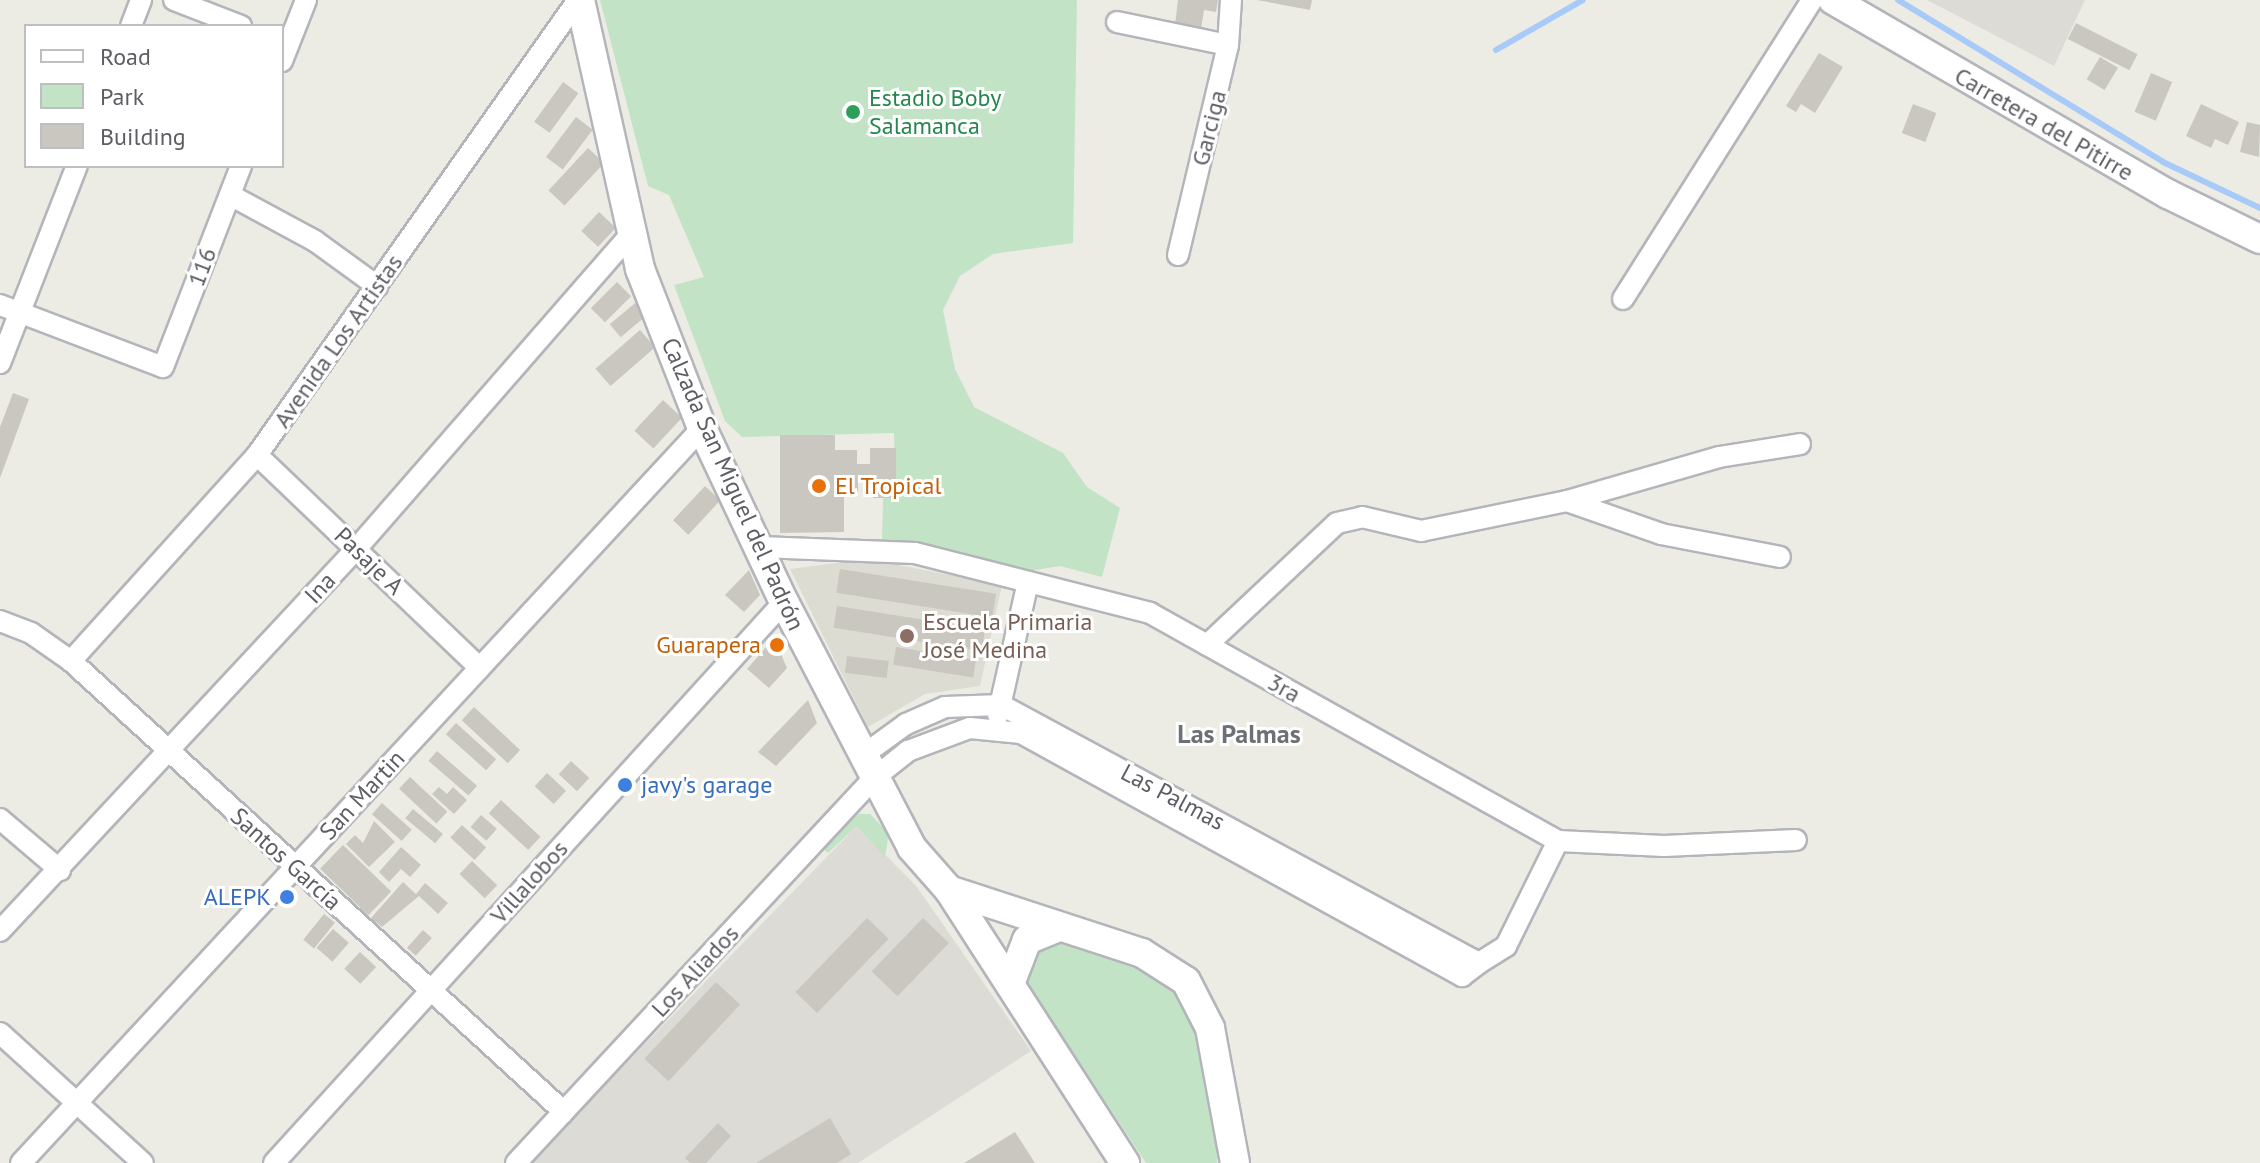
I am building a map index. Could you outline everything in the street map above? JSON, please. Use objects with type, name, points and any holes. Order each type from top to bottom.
[{"type":"main road","name":"Calzada San Miguel del Padrón","points":[[579,0],[630,235],[702,428],[784,602],[867,767],[912,848],[949,890],[1125,1163]]},
{"type":"main road","name":"Carretera del Pitirre","points":[[1833,0],[2154,186],[2260,239]]},
{"type":"main road","name":"Calzada San Miguel del Padrón","points":[[949,890],[1056,928],[1142,953],[1186,981],[1210,1028],[1235,1163]]},
{"type":"main road","points":[[1010,984],[1027,940],[1056,928]]},
{"type":"street","points":[[132,24],[141,0]]},
{"type":"street","points":[[174,0],[236,24]]},
{"type":"street","points":[[284,49],[306,0]]},
{"type":"street","name":"Avenida Los Artistas","points":[[71,661],[257,455],[579,0]]},
{"type":"street","name":"Garciga","points":[[1178,255],[1228,45],[1231,0]]},
{"type":"street","points":[[1623,299],[1812,0]]},
{"type":"street","points":[[1117,22],[1228,45]]},
{"type":"street","points":[[0,363],[76,168]]},
{"type":"street","name":"116","points":[[20,312],[163,367],[240,168]]},
{"type":"street","points":[[230,195],[315,241],[377,286]]},
{"type":"street","name":"Ina","points":[[0,931],[357,548],[630,235]]},
{"type":"street","points":[[0,305],[20,312]]},
{"type":"street","name":"San Martin","points":[[21,1163],[702,428]]},
{"type":"street","points":[[1207,645],[1337,523],[1362,517],[1421,531],[1567,501],[1719,457],[1800,444]]},
{"type":"street","name":"Pasaje A","points":[[257,455],[480,668]]},
{"type":"street","points":[[1567,501],[1661,534],[1780,557]]},
{"type":"street","name":"3ra","points":[[760,547],[873,547],[1150,613],[1558,841],[1664,846],[1796,840]]},
{"type":"street","points":[[996,727],[1028,582]]},
{"type":"street","name":"Villalobos","points":[[274,1163],[784,602]]},
{"type":"street","name":"Santos García","points":[[0,621],[31,633],[71,661],[171,751],[293,869],[433,987],[564,1112]]},
{"type":"street","points":[[867,767],[906,724],[945,707],[1001,705]]},
{"type":"street","name":"Las Palmas","points":[[867,767],[970,728],[996,727],[1021,733],[1462,976],[1479,963],[1001,705]]},
{"type":"street","name":"Los Aliados","points":[[516,1163],[867,767]]},
{"type":"street","points":[[0,819],[60,870]]},
{"type":"street","points":[[1479,963],[1506,946],[1558,841]]},
{"type":"street","points":[[0,1033],[143,1163]]},
{"type":"shaded area","points":[[1927,0],[2085,0],[2054,66]]},
{"type":"shaded area","name":"Escuela Primaria José Medina","points":[[867,559],[1002,585],[980,686],[925,694],[868,727],[790,569]]},
{"type":"shaded area","points":[[857,826],[917,887],[1031,1051],[858,1163],[529,1163]]},
{"type":"green space","points":[[600,0],[1077,0],[1073,243],[993,254],[960,276],[943,310],[955,369],[974,407],[1063,453],[1087,487],[1120,508],[1102,577],[1060,566],[1023,572],[882,540],[883,498],[896,498],[894,433],[742,437],[725,421],[674,285],[704,277],[669,195],[648,186]]},
{"type":"green space","points":[[859,814],[870,814],[889,833],[885,857],[857,826],[828,853],[819,845]]},
{"type":"green space","points":[[1052,941],[1137,961],[1168,978],[1191,1009],[1215,1090],[1217,1163],[1146,1163],[1031,989],[1024,972],[1029,953]]},
{"type":"building","points":[[1178,0],[1218,0],[1216,12],[1204,10],[1201,29],[1175,25]]},
{"type":"building","points":[[1257,0],[1312,0],[1310,10]]},
{"type":"building","points":[[2076,23],[2137,54],[2129,70],[2068,39]]},
{"type":"building","points":[[1819,53],[1843,67],[1815,113],[1801,104],[1796,112],[1786,106]]},
{"type":"building","points":[[2100,57],[2118,68],[2105,90],[2087,79]]},
{"type":"building","points":[[2151,73],[2172,82],[2156,121],[2135,112]]},
{"type":"building","points":[[563,82],[578,93],[550,133],[534,122]]},
{"type":"building","points":[[1913,104],[1936,113],[1925,142],[1902,133]]},
{"type":"building","points":[[2201,104],[2239,122],[2228,145],[2215,139],[2211,148],[2186,136]]},
{"type":"building","points":[[576,117],[593,130],[563,170],[546,157]]},
{"type":"building","points":[[2247,122],[2260,125],[2259,157],[2240,152]]},
{"type":"building","points":[[588,148],[604,163],[565,205],[548,190]]},
{"type":"building","points":[[599,212],[616,228],[598,247],[581,231]]},
{"type":"building","points":[[617,282],[631,296],[605,322],[591,308]]},
{"type":"building","points":[[635,303],[646,316],[621,337],[610,324]]},
{"type":"building","points":[[640,330],[655,347],[611,386],[595,369]]},
{"type":"building","points":[[13,393],[29,399],[0,478],[0,427]]},
{"type":"building","points":[[663,400],[682,418],[653,448],[634,431]]},
{"type":"building","name":"El Tropical","points":[[780,435],[835,435],[835,450],[857,450],[857,464],[870,464],[870,448],[896,448],[896,498],[873,498],[873,480],[858,480],[858,492],[844,492],[844,532],[780,533]]},
{"type":"building","points":[[705,486],[720,500],[688,535],[673,520]]},
{"type":"building","points":[[840,569],[996,594],[992,617],[836,593]]},
{"type":"building","points":[[749,570],[760,595],[744,612],[725,595]]},
{"type":"building","points":[[837,606],[985,629],[982,651],[834,628]]},
{"type":"building","points":[[774,638],[787,668],[769,688],[747,669]]},
{"type":"building","points":[[896,647],[976,660],[973,677],[893,665]]},
{"type":"building","points":[[847,656],[889,661],[887,678],[845,673]]},
{"type":"building","points":[[808,700],[817,723],[776,766],[758,752]]},
{"type":"building","points":[[474,707],[520,750],[508,763],[462,720]]},
{"type":"building","points":[[456,723],[496,759],[486,770],[446,734]]},
{"type":"building","points":[[437,751],[477,786],[468,796],[428,761]]},
{"type":"building","points":[[571,761],[589,778],[577,791],[559,774]]},
{"type":"building","points":[[547,773],[566,791],[554,804],[535,786]]},
{"type":"building","points":[[410,777],[447,812],[436,823],[399,789]]},
{"type":"building","points":[[439,787],[447,794],[453,787],[467,800],[454,814],[432,794]]},
{"type":"building","points":[[501,800],[540,837],[528,850],[489,813]]},
{"type":"building","points":[[382,803],[412,830],[402,841],[372,814]]},
{"type":"building","points":[[413,809],[443,834],[435,843],[405,818]]},
{"type":"building","points":[[481,815],[497,829],[486,841],[471,827]]},
{"type":"building","points":[[374,821],[395,842],[369,867],[346,844],[355,835],[363,843]]},
{"type":"building","points":[[462,825],[486,848],[475,860],[450,837]]},
{"type":"building","points":[[343,845],[391,892],[368,915],[320,869]]},
{"type":"building","points":[[401,847],[421,865],[410,877],[401,869],[389,882],[379,872]]},
{"type":"building","points":[[472,861],[497,885],[485,898],[459,874]]},
{"type":"building","points":[[403,882],[416,894],[425,883],[448,903],[438,914],[419,896],[382,927],[371,918]]},
{"type":"building","points":[[324,914],[335,923],[314,948],[303,940]]},
{"type":"building","points":[[867,918],[889,939],[817,1013],[795,992]]},
{"type":"building","points":[[923,918],[949,943],[897,996],[872,971]]},
{"type":"building","points":[[333,929],[349,943],[332,962],[317,948]]},
{"type":"building","points":[[423,930],[432,938],[416,956],[407,948]]},
{"type":"building","points":[[360,952],[376,967],[360,984],[344,969]]},
{"type":"building","points":[[716,982],[740,1005],[669,1081],[644,1059]]},
{"type":"building","points":[[830,1118],[851,1154],[837,1163],[756,1163]]},
{"type":"building","points":[[718,1123],[731,1136],[706,1163],[690,1163],[685,1158]]},
{"type":"building","points":[[1015,1132],[1035,1163],[964,1163]]},
{"type":"waterway","points":[[1496,50],[1583,0]]},
{"type":"waterway","points":[[1898,0],[2163,162],[2260,208]]},
{"type":"place","name":"Estadio Boby Salamanca","points":[[853,112]]},
{"type":"place","name":"El Tropical","points":[[819,486]]},
{"type":"place","name":"Escuela Primaria José Medina","points":[[907,636]]},
{"type":"place","name":"Guarapera","points":[[777,645]]},
{"type":"place","name":"javy's garage","points":[[625,785]]},
{"type":"place","name":"ALEPK","points":[[287,897]]},
{"type":"district","name":"Las Palmas","points":[[1239,734]]}]
